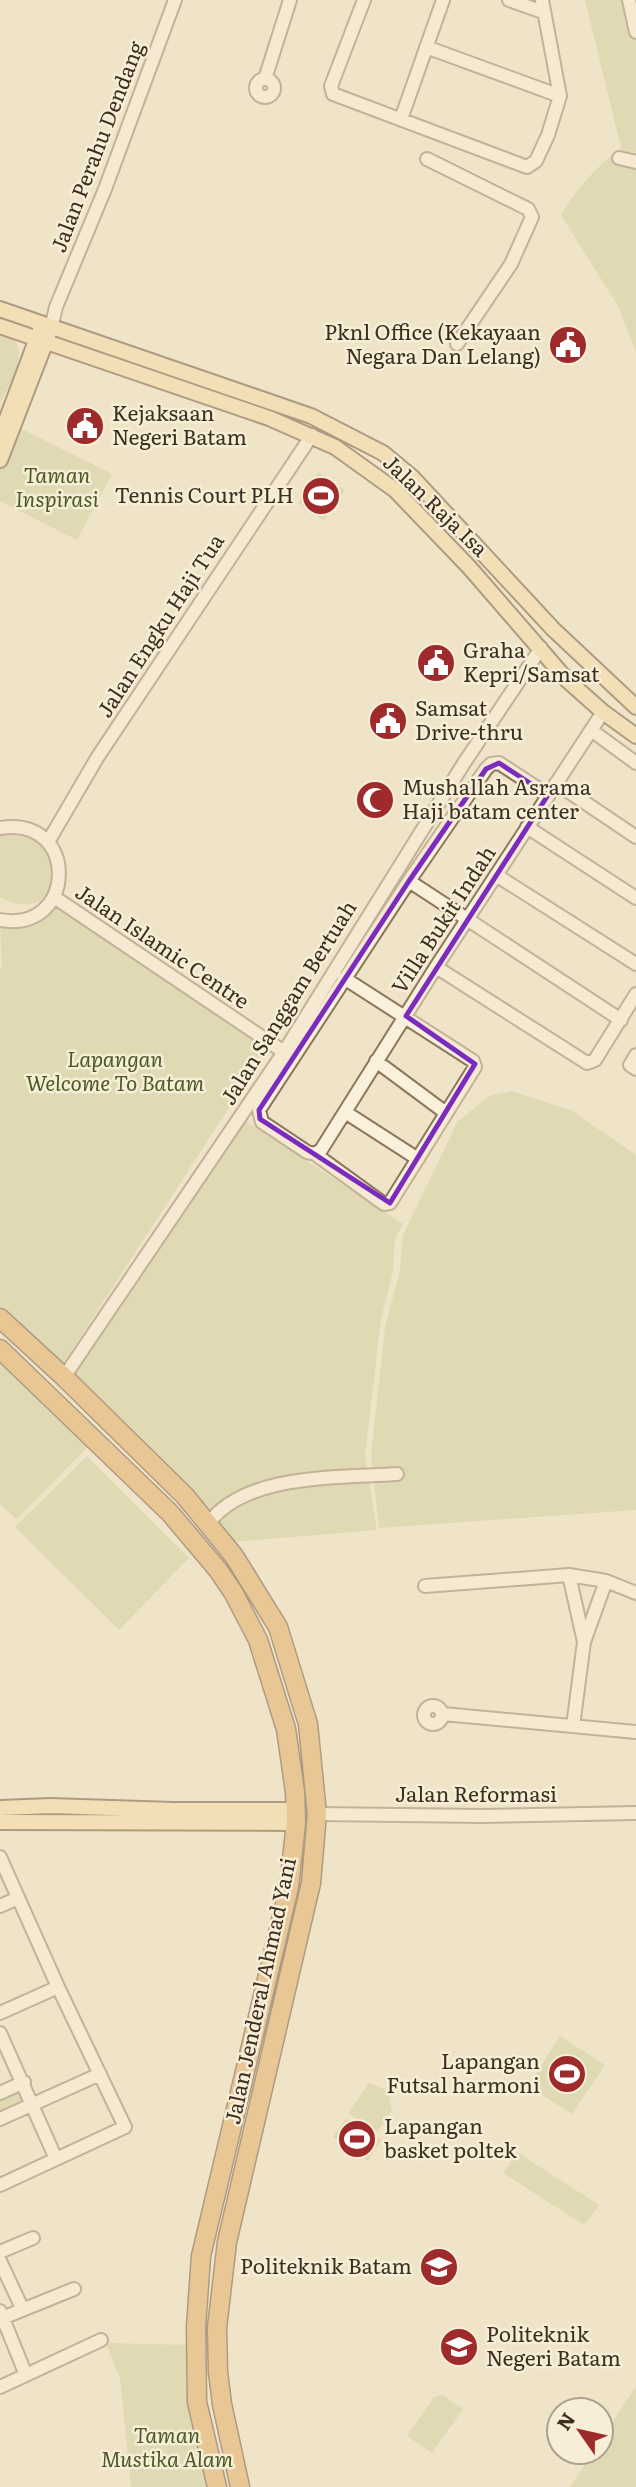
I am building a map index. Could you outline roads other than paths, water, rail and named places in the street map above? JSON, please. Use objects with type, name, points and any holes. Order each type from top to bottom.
[{"type":"highway","name":"Jalan Jenderal Ahmad Yani","points":[[0,1318],[185,1496],[208,1524],[252,1583],[278,1627],[308,1724],[317,1814],[312,1883],[227,2242],[217,2328],[222,2404],[240,2487]]},
{"type":"highway","name":"Jalan Jenderal Ahmad Yani","points":[[0,1349],[170,1513],[212,1562],[233,1592],[258,1640],[286,1729],[295,1792],[289,1887],[201,2256],[196,2327],[197,2402],[217,2487]]},
{"type":"highway","points":[[196,2327],[205,2332],[217,2328]]},
{"type":"main road","name":"Jalan Raja Isa","points":[[0,309],[311,416],[383,453],[412,478],[563,639],[636,708]]},
{"type":"main road","name":"Jalan Raja Isa","points":[[0,326],[269,418],[335,446],[381,478],[469,567],[567,680],[603,712],[636,736]]},
{"type":"main road","points":[[0,437],[47,326]]},
{"type":"main road","points":[[0,460],[41,341]]},
{"type":"main road","points":[[469,567],[484,553]]},
{"type":"main road","points":[[0,1808],[51,1806],[295,1816]]},
{"type":"main road","points":[[0,1822],[295,1816]]},
{"type":"street","name":"Jalan Perahu Dendang","points":[[47,326],[105,189],[175,0]]},
{"type":"street","points":[[265,79],[290,0]]},
{"type":"street","points":[[364,0],[331,90],[333,94],[527,167],[536,161],[561,96],[543,6],[509,0]]},
{"type":"street","points":[[401,119],[443,0]]},
{"type":"street","points":[[629,0],[636,32]]},
{"type":"street","points":[[426,47],[561,96]]},
{"type":"street","points":[[620,158],[636,162]]},
{"type":"street","points":[[427,159],[528,209],[532,217],[511,264],[457,344]]},
{"type":"street","name":"Jalan Engku Haji Tua","points":[[48,842],[97,758],[312,435]]},
{"type":"street","name":"Jalan Sanggam Bertuah","points":[[64,1377],[284,1052],[464,762],[541,648]]},
{"type":"street","name":"Villa Bukit Indah","points":[[318,1152],[603,712]]},
{"type":"street","points":[[590,730],[636,763]]},
{"type":"street","points":[[344,978],[406,1016],[473,1060],[475,1064],[390,1203],[384,1204],[318,1152],[307,1152],[262,1122],[258,1113],[344,978],[491,764],[499,763],[548,795]]},
{"type":"street","points":[[556,783],[636,836]]},
{"type":"street","points":[[0,828],[14,826],[40,834],[57,856],[60,870],[59,884],[45,909],[29,919],[0,920]]},
{"type":"street","points":[[527,827],[636,898]]},
{"type":"street","points":[[496,875],[636,964]]},
{"type":"street","points":[[409,881],[621,1020]]},
{"type":"street","name":"Jalan Islamic Centre","points":[[54,897],[284,1052]]},
{"type":"street","points":[[436,967],[583,1062],[591,1063],[595,1059],[636,994]]},
{"type":"street","points":[[636,1055],[630,1065],[636,1069]]},
{"type":"street","points":[[376,1061],[446,1113]]},
{"type":"street","points":[[345,1112],[418,1159]]},
{"type":"street","points":[[208,1524],[217,1511],[260,1489],[303,1480],[397,1474]]},
{"type":"street","points":[[569,1575],[584,1642]]},
{"type":"street","points":[[425,1586],[569,1575],[606,1581],[636,1593]]},
{"type":"street","points":[[573,1726],[584,1642],[606,1581]]},
{"type":"street","points":[[443,1714],[636,1732]]},
{"type":"street","name":"Jalan Reformasi","points":[[317,1814],[482,1816],[636,1813]]},
{"type":"street","points":[[0,1857],[125,2128],[0,2183]]},
{"type":"street","points":[[0,1906],[18,1898]]},
{"type":"street","points":[[0,2013],[58,1987]]},
{"type":"street","points":[[0,2033],[56,2158]]},
{"type":"street","points":[[0,2119],[100,2074]]},
{"type":"street","points":[[0,2093],[24,2082]]},
{"type":"street","points":[[0,2252],[33,2238]]},
{"type":"street","points":[[0,2260],[22,2308]]},
{"type":"street","points":[[26,2375],[1,2316],[74,2289]]},
{"type":"street","points":[[0,2387],[100,2340]]},
{"type":"place","name":"Pknl Office (Kekayaan Negara Dan Lelang)","points":[[568,345]]},
{"type":"place","name":"Kejaksaan Negeri Batam","points":[[85,426]]},
{"type":"place","name":"Tennis Court PLH","points":[[321,496]]},
{"type":"place","name":"Graha Kepri/Samsat","points":[[436,663]]},
{"type":"place","name":"Samsat Drive-thru","points":[[388,721]]},
{"type":"place","name":"Mushallah Asrama Haji batam center","points":[[375,800]]},
{"type":"place","name":"Lapangan Futsal harmoni","points":[[567,2074]]},
{"type":"place","name":"Lapangan basket poltek","points":[[357,2139]]},
{"type":"place","name":"Politeknik Batam","points":[[439,2267]]},
{"type":"place","name":"Politeknik Negeri Batam","points":[[459,2347]]},
{"type":"park label","name":"Taman Inspirasi","points":[[57,488]]},
{"type":"park label","name":"Lapangan Welcome To Batam","points":[[115,1072]]},
{"type":"park label","name":"Taman Mustika Alam","points":[[167,2448]]}]
